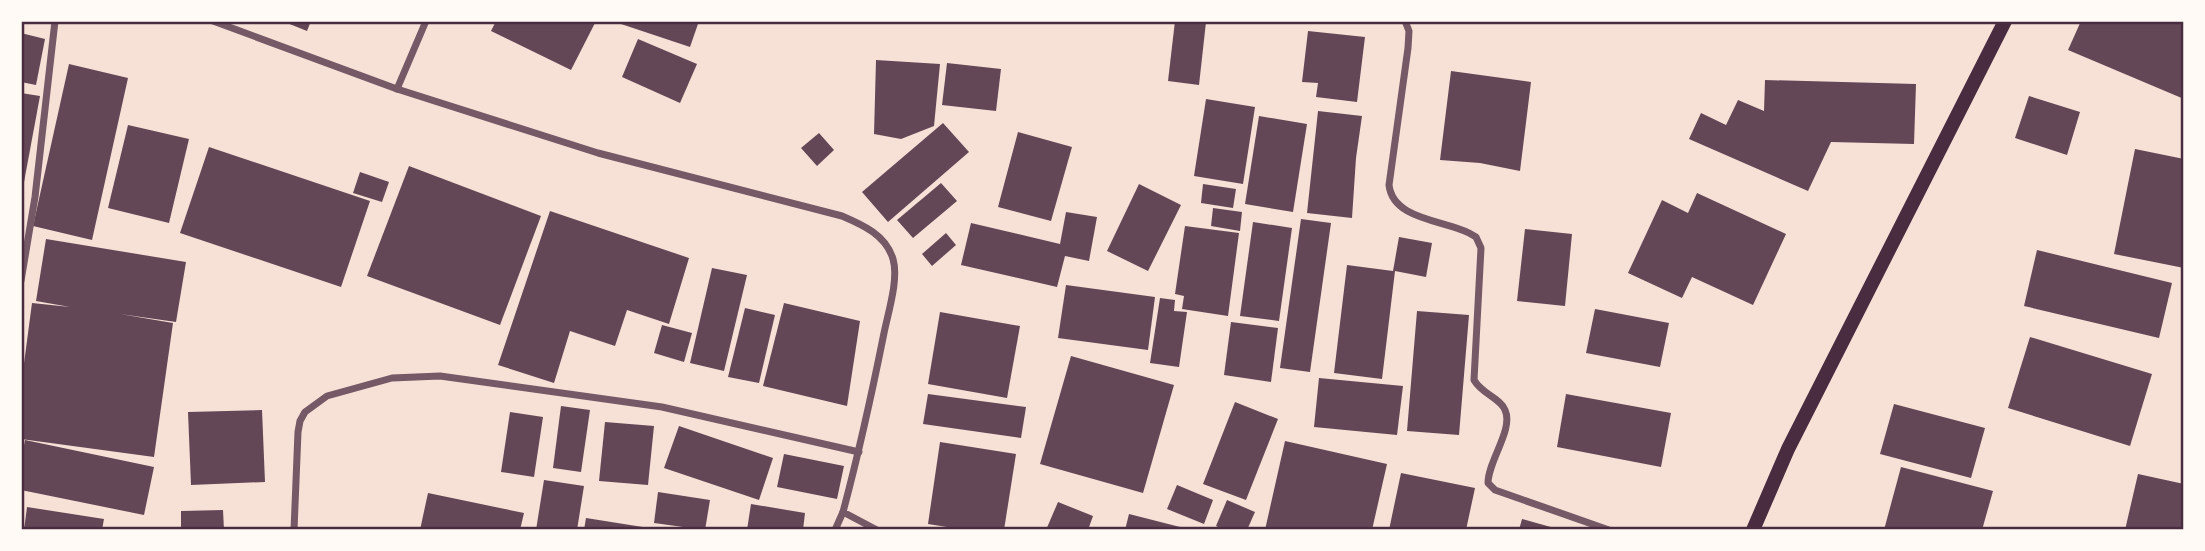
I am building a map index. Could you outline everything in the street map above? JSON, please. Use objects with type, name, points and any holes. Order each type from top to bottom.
[{"type":"main road","points":[[1754,530],[1788,449],[2006,21]]},
{"type":"street","points":[[21,282],[35,197],[55,21]]},
{"type":"street","points":[[213,21],[397,89],[598,153],[842,216],[865,226],[884,241],[894,260],[894,286],[859,452],[843,512],[835,530]]},
{"type":"street","points":[[397,89],[426,21]]},
{"type":"street","points":[[1405,21],[1409,32],[1408,48],[1390,193],[1401,207],[1428,219],[1462,229],[1476,237],[1480,243],[1482,254],[1474,380],[1484,393],[1502,405],[1508,420],[1488,474],[1488,483],[1495,490],[1609,530]]},
{"type":"street","points":[[294,530],[298,432],[305,412],[327,396],[392,378],[440,376],[662,407],[859,452]]},
{"type":"street","points":[[843,512],[877,530]]},
{"type":"building","points":[[282,21],[311,21],[307,31]]},
{"type":"building","points":[[496,21],[596,21],[571,70],[491,31]]},
{"type":"building","points":[[622,21],[699,21],[690,47],[621,24]]},
{"type":"building","points":[[1175,21],[1206,22],[1199,85],[1168,81]]},
{"type":"building","points":[[2081,21],[2184,21],[2184,99],[2068,50]]},
{"type":"building","points":[[1308,31],[1365,37],[1357,102],[1316,97],[1318,83],[1302,82]]},
{"type":"building","points":[[21,33],[45,39],[36,85],[21,82]]},
{"type":"building","points":[[638,39],[697,64],[680,103],[622,77]]},
{"type":"building","points":[[876,60],[940,64],[934,126],[901,139],[874,134]]},
{"type":"building","points":[[947,63],[1001,69],[996,111],[942,105]]},
{"type":"building","points":[[69,64],[128,78],[92,240],[33,226]]},
{"type":"building","points":[[1451,71],[1531,82],[1520,171],[1480,163],[1440,160]]},
{"type":"building","points":[[1765,80],[1916,84],[1914,144],[1831,142],[1808,191],[1689,139],[1701,113],[1726,125],[1738,100],[1764,111]]},
{"type":"building","points":[[21,93],[40,96],[22,193],[21,193]]},
{"type":"building","points":[[2029,96],[2080,112],[2067,155],[2015,138]]},
{"type":"building","points":[[1206,99],[1255,107],[1243,184],[1194,176]]},
{"type":"building","points":[[1318,111],[1362,116],[1352,218],[1307,213]]},
{"type":"building","points":[[1259,116],[1307,124],[1293,212],[1245,204]]},
{"type":"building","points":[[943,123],[969,152],[888,222],[862,192]]},
{"type":"building","points":[[128,125],[189,139],[169,223],[108,208]]},
{"type":"building","points":[[1018,132],[1072,147],[1051,221],[998,207]]},
{"type":"building","points":[[819,133],[834,150],[817,166],[801,148]]},
{"type":"building","points":[[209,147],[370,201],[341,287],[180,233]]},
{"type":"building","points":[[2135,149],[2184,159],[2184,268],[2114,254]]},
{"type":"building","points":[[409,166],[541,216],[500,325],[367,276]]},
{"type":"building","points":[[360,172],[389,182],[382,202],[353,193]]},
{"type":"building","points":[[941,183],[957,201],[913,238],[897,220]]},
{"type":"building","points":[[1139,184],[1181,205],[1148,271],[1107,251]]},
{"type":"building","points":[[1203,184],[1236,189],[1233,208],[1201,203]]},
{"type":"building","points":[[1697,193],[1786,234],[1753,305],[1692,277],[1682,298],[1628,273],[1662,200],[1688,213]]},
{"type":"building","points":[[1213,208],[1242,212],[1240,231],[1211,226]]},
{"type":"building","points":[[550,211],[689,258],[669,324],[627,310],[615,346],[570,331],[554,383],[498,365]]},
{"type":"building","points":[[1066,212],[1097,217],[1089,261],[1065,256],[1057,287],[961,265],[971,223],[1060,244]]},
{"type":"building","points":[[1301,219],[1331,223],[1310,372],[1280,368]]},
{"type":"building","points":[[1253,222],[1292,228],[1279,321],[1240,316]]},
{"type":"building","points":[[1185,226],[1239,233],[1228,316],[1182,309],[1184,296],[1175,294]]},
{"type":"building","points":[[1525,229],[1572,234],[1565,306],[1517,301]]},
{"type":"building","points":[[946,233],[956,245],[932,266],[922,254]]},
{"type":"building","points":[[1399,237],[1432,243],[1426,277],[1395,271],[1382,379],[1334,373],[1347,265],[1393,271]]},
{"type":"building","points":[[46,239],[186,262],[176,322],[120,314],[173,323],[154,457],[21,439],[21,386],[32,303],[70,307],[36,301]]},
{"type":"building","points":[[2037,250],[2172,283],[2159,338],[2024,306]]},
{"type":"building","points":[[712,268],[747,275],[724,371],[690,363]]},
{"type":"building","points":[[1066,285],[1155,297],[1148,350],[1058,338]]},
{"type":"building","points":[[1160,298],[1175,300],[1174,311],[1187,312],[1179,367],[1150,363]]},
{"type":"building","points":[[784,303],[860,321],[847,406],[763,386]]},
{"type":"building","points":[[745,308],[775,315],[759,383],[728,377]]},
{"type":"building","points":[[1595,309],[1669,323],[1660,367],[1586,353]]},
{"type":"building","points":[[1417,311],[1469,315],[1459,435],[1407,431]]},
{"type":"building","points":[[940,312],[1020,326],[1007,398],[928,384]]},
{"type":"building","points":[[1231,322],[1278,328],[1271,382],[1224,375]]},
{"type":"building","points":[[662,325],[692,333],[684,362],[654,353]]},
{"type":"building","points":[[2030,337],[2152,374],[2130,446],[2008,408]]},
{"type":"building","points":[[1071,356],[1174,385],[1143,493],[1040,464]]},
{"type":"building","points":[[1319,378],[1403,386],[1397,435],[1314,427]]},
{"type":"building","points":[[928,394],[1026,407],[1021,438],[923,424]]},
{"type":"building","points":[[1566,394],[1671,413],[1661,467],[1557,447]]},
{"type":"building","points":[[1235,402],[1278,419],[1246,500],[1203,484]]},
{"type":"building","points":[[1894,404],[1985,428],[1971,478],[1880,454]]},
{"type":"building","points":[[561,406],[590,410],[581,472],[553,468]]},
{"type":"building","points":[[262,410],[265,482],[191,485],[188,412]]},
{"type":"building","points":[[510,412],[543,417],[534,477],[501,472]]},
{"type":"building","points":[[605,422],[654,426],[648,485],[599,481]]},
{"type":"building","points":[[679,426],[773,458],[759,500],[664,468]]},
{"type":"building","points":[[25,440],[154,467],[144,515],[21,490],[21,461]]},
{"type":"building","points":[[1285,441],[1387,464],[1372,530],[1265,530]]},
{"type":"building","points":[[940,442],[1016,454],[1004,530],[966,530],[928,524]]},
{"type":"building","points":[[784,454],[844,466],[837,499],[777,487]]},
{"type":"building","points":[[1901,467],[1993,491],[1982,530],[1884,530]]},
{"type":"building","points":[[1401,473],[1475,488],[1466,530],[1389,530]]},
{"type":"building","points":[[2138,474],[2184,484],[2183,530],[2125,530]]},
{"type":"building","points":[[544,480],[584,486],[577,530],[536,530]]},
{"type":"building","points":[[1177,485],[1213,500],[1204,524],[1167,509]]},
{"type":"building","points":[[658,492],[710,500],[705,530],[654,523]]},
{"type":"building","points":[[428,493],[524,513],[520,530],[420,530]]},
{"type":"building","points":[[1227,500],[1255,512],[1247,530],[1225,530],[1216,526]]},
{"type":"building","points":[[1058,502],[1093,516],[1088,530],[1046,530]]},
{"type":"building","points":[[751,504],[805,513],[803,530],[747,530]]},
{"type":"building","points":[[27,507],[104,519],[102,530],[24,530]]},
{"type":"building","points":[[223,510],[224,530],[181,530],[181,511]]},
{"type":"building","points":[[1129,514],[1188,529],[1188,530],[1125,530]]},
{"type":"building","points":[[586,518],[649,528],[584,530]]},
{"type":"building","points":[[1522,519],[1558,529],[1519,530]]}]
